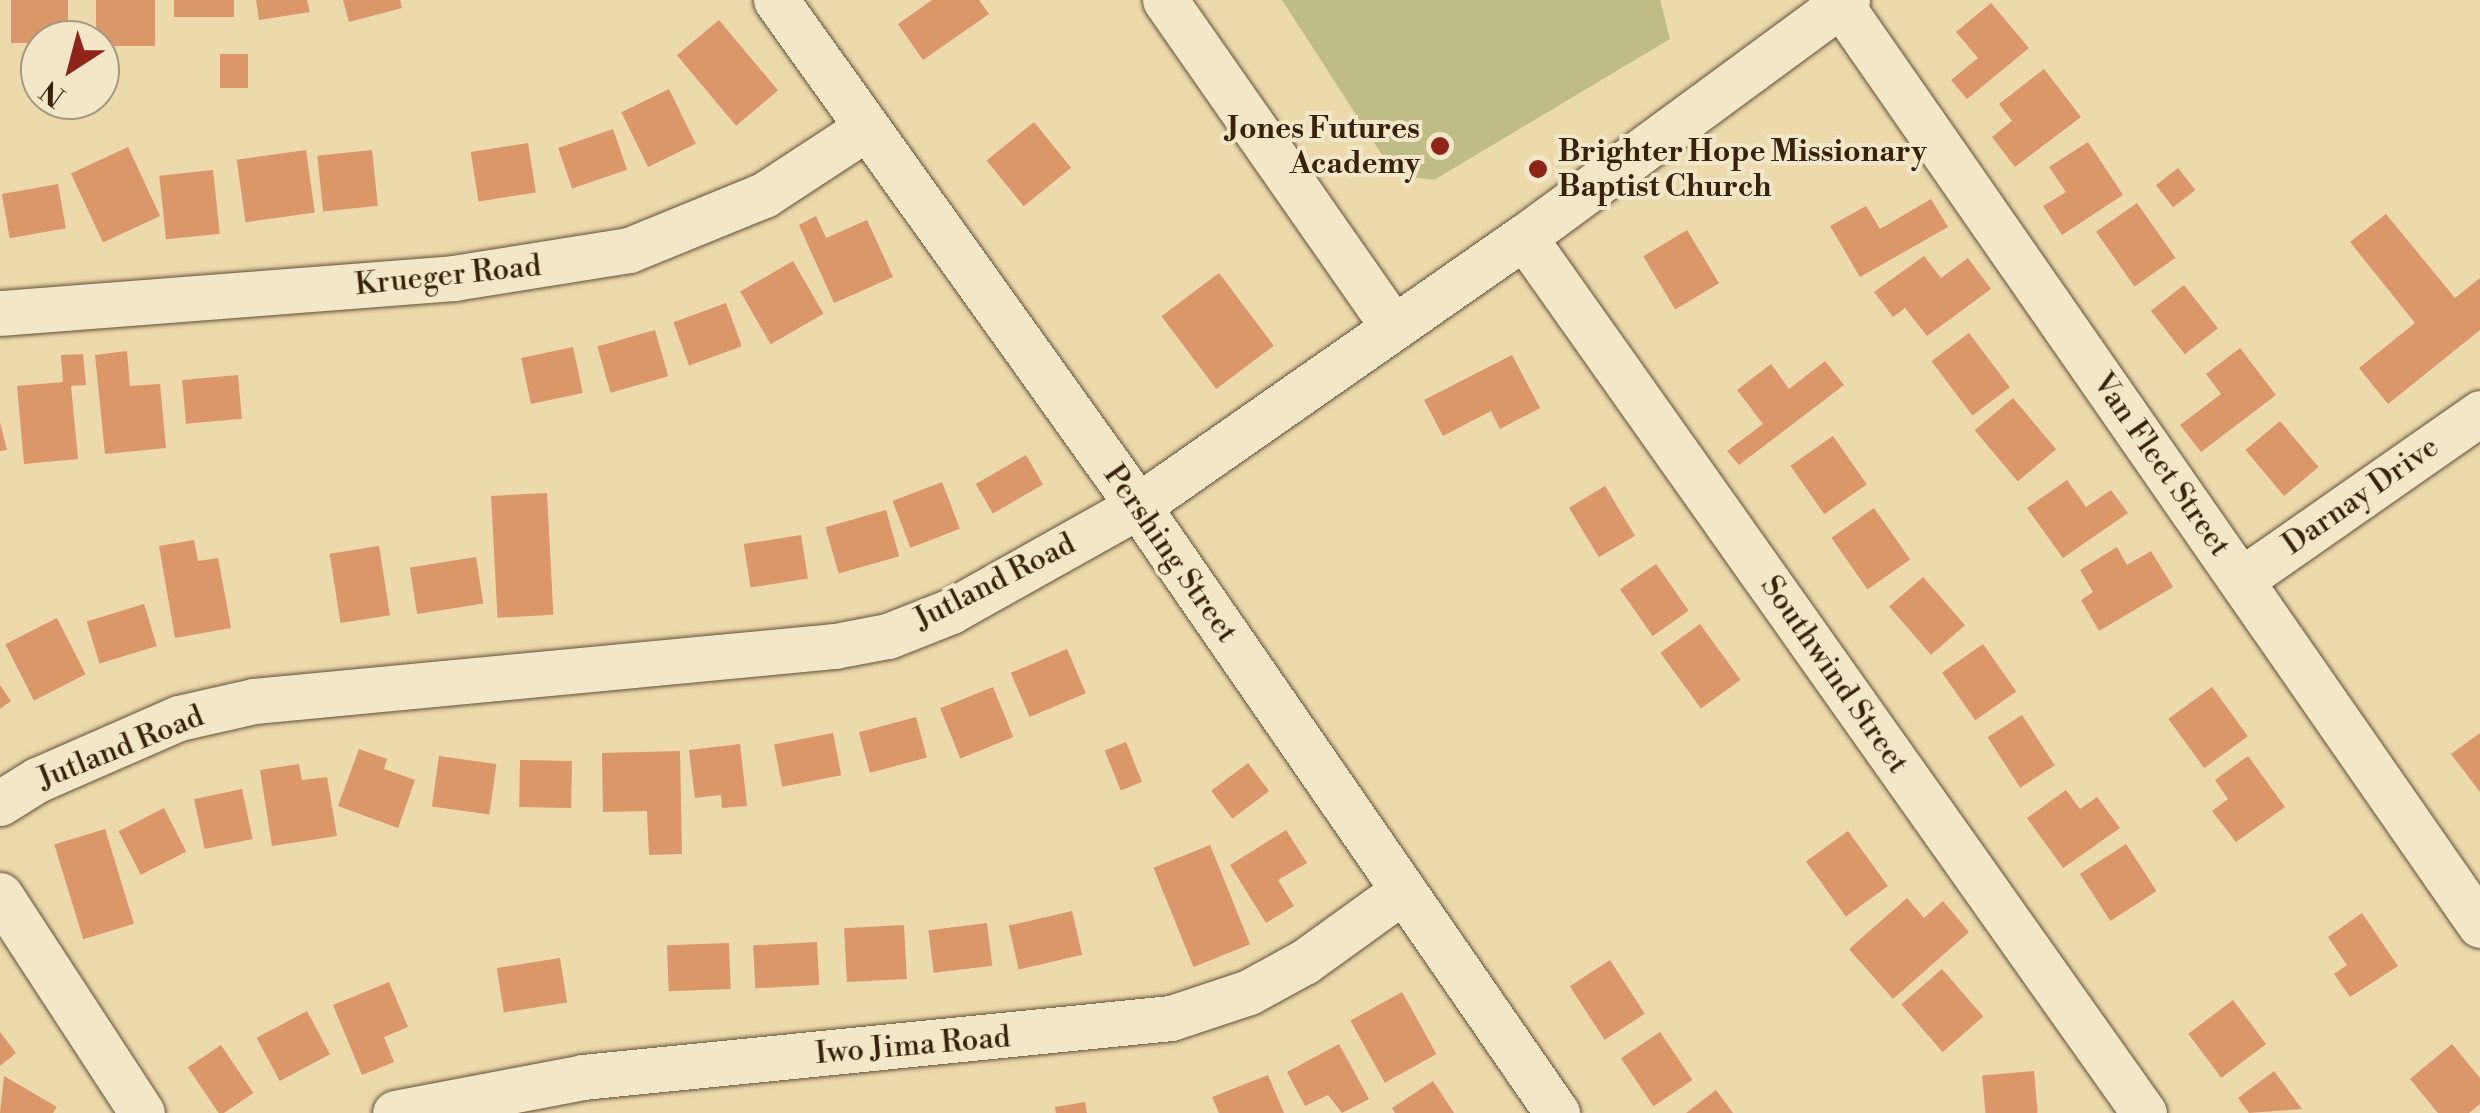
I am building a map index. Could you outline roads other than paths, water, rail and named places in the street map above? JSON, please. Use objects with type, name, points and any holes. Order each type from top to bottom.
[{"type":"street","name":"Pershing Street","points":[[776,0],[1138,506],[1557,1113]]},
{"type":"street","points":[[1165,0],[1392,325]]},
{"type":"street","name":"Jutland Road","points":[[0,803],[37,780],[179,718],[254,701],[888,636],[951,611],[1138,506],[1392,325],[1524,237],[1844,3]]},
{"type":"street","name":"Van Fleet Street","points":[[1844,3],[2480,925]]},
{"type":"street","name":"Krueger Road","points":[[0,312],[454,278],[593,258],[683,230],[764,195],[865,128]]},
{"type":"street","name":"Southwind Street","points":[[1524,237],[2144,1113]]},
{"type":"street","name":"Darnay Drive","points":[[2241,580],[2480,413]]},
{"type":"street","name":"Iwo Jima Road","points":[[395,1113],[582,1077],[1171,1018],[1249,992],[1304,962],[1401,892]]},
{"type":"street","points":[[0,895],[142,1113]]},
{"type":"place","name":"Jones Futures Academy","points":[[1440,146]]},
{"type":"place","name":"Brighter Hope Missionary Baptist Church","points":[[1538,169]]}]
